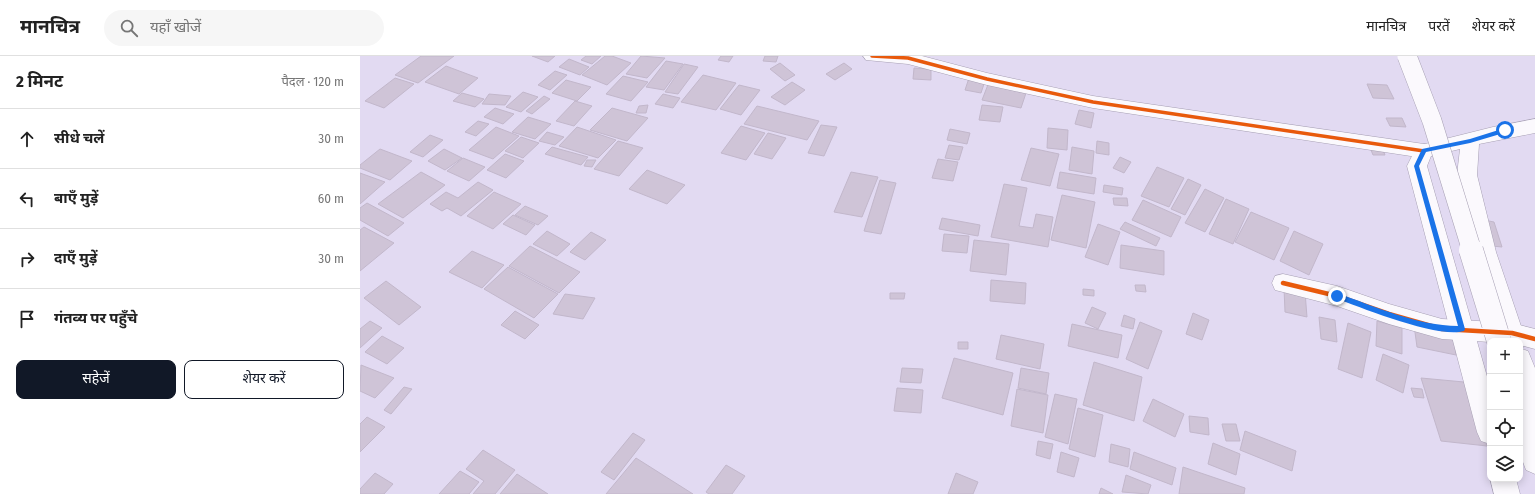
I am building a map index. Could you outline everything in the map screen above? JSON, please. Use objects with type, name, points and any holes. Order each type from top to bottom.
[{"type":"main road","points":[[872,56],[908,58],[987,79],[1093,102],[1424,151],[1470,141],[1505,130],[1535,126]]},
{"type":"main road","points":[[1407,56],[1432,121],[1508,338]]},
{"type":"main road","points":[[1470,141],[1467,175],[1485,252],[1508,338]]},
{"type":"main road","points":[[1424,151],[1416,166],[1487,421]]},
{"type":"main road","points":[[1283,283],[1337,296],[1389,314],[1442,329],[1462,329],[1508,338]]},
{"type":"main road","points":[[1523,339],[1535,339]]},
{"type":"main road","points":[[1523,368],[1535,405]]},
{"type":"main road","points":[[1523,422],[1535,461]]},
{"type":"main road","points":[[1504,482],[1507,494]]},
{"type":"building","points":[[421,56],[454,56],[418,83],[395,75]]},
{"type":"building","points":[[532,56],[555,56],[548,62]]},
{"type":"building","points":[[586,56],[601,56],[592,64],[581,60]]},
{"type":"building","points":[[605,56],[612,56],[631,63],[607,85],[582,75]]},
{"type":"building","points":[[641,56],[665,58],[647,78],[626,74]]},
{"type":"building","points":[[721,56],[733,56],[729,62],[718,60]]},
{"type":"building","points":[[765,56],[778,56],[776,62],[763,61]]},
{"type":"building","points":[[569,59],[589,67],[580,75],[559,67]]},
{"type":"building","points":[[666,61],[683,64],[664,90],[646,87]]},
{"type":"building","points":[[780,63],[795,75],[785,81],[770,69]]},
{"type":"building","points":[[844,63],[852,69],[835,80],[826,74]]},
{"type":"building","points":[[684,64],[698,67],[678,94],[665,92]]},
{"type":"building","points":[[446,66],[478,78],[459,94],[425,82]]},
{"type":"building","points":[[914,68],[931,69],[931,80],[913,79]]},
{"type":"building","points":[[555,71],[567,75],[550,90],[538,85]]},
{"type":"building","points":[[703,75],[736,83],[716,110],[681,102]]},
{"type":"building","points":[[623,76],[648,82],[631,101],[606,94]]},
{"type":"building","points":[[395,78],[414,84],[384,108],[365,101]]},
{"type":"building","points":[[969,78],[985,81],[981,93],[965,90]]},
{"type":"building","points":[[566,80],[591,87],[577,101],[552,93]]},
{"type":"building","points":[[792,82],[805,90],[785,105],[771,97]]},
{"type":"building","points":[[989,82],[1027,90],[1021,108],[982,100]]},
{"type":"building","points":[[1367,84],[1387,85],[1394,99],[1373,98]]},
{"type":"building","points":[[739,85],[760,90],[741,115],[720,109]]},
{"type":"building","points":[[523,92],[538,97],[521,112],[506,107]]},
{"type":"building","points":[[462,93],[484,99],[475,107],[453,101]]},
{"type":"building","points":[[489,94],[511,96],[505,105],[482,104]]},
{"type":"building","points":[[663,94],[680,98],[673,108],[655,104]]},
{"type":"building","points":[[544,96],[550,99],[532,114],[526,111]]},
{"type":"building","points":[[575,101],[592,106],[574,126],[556,121]]},
{"type":"building","points":[[648,105],[646,113],[636,113],[639,106]]},
{"type":"building","points":[[982,105],[1003,107],[1000,122],[979,120]]},
{"type":"building","points":[[757,106],[819,121],[807,140],[744,124]]},
{"type":"building","points":[[495,108],[514,114],[503,124],[484,117]]},
{"type":"building","points":[[612,108],[648,118],[627,141],[590,130]]},
{"type":"building","points":[[1079,110],[1094,113],[1091,128],[1075,124]]},
{"type":"building","points":[[528,117],[551,124],[535,139],[512,132]]},
{"type":"building","points":[[1386,118],[1402,118],[1406,127],[1390,126]]},
{"type":"building","points":[[478,121],[489,124],[476,136],[465,132]]},
{"type":"building","points":[[821,125],[837,127],[824,156],[808,153]]},
{"type":"building","points":[[741,126],[765,133],[746,160],[721,153]]},
{"type":"building","points":[[496,127],[519,136],[493,159],[469,150]]},
{"type":"building","points":[[577,127],[616,140],[598,158],[559,146]]},
{"type":"building","points":[[1048,128],[1068,130],[1067,150],[1047,148]]},
{"type":"building","points":[[950,129],[970,133],[967,144],[947,140]]},
{"type":"building","points":[[547,132],[564,137],[555,145],[539,141]]},
{"type":"building","points":[[768,133],[786,138],[772,159],[754,154]]},
{"type":"building","points":[[430,135],[443,140],[423,157],[410,152]]},
{"type":"building","points":[[521,137],[539,143],[523,158],[505,151]]},
{"type":"building","points":[[618,141],[643,148],[619,176],[594,169]]},
{"type":"building","points":[[1097,141],[1109,143],[1109,155],[1096,153]]},
{"type":"building","points":[[949,145],[963,147],[959,160],[945,158]]},
{"type":"building","points":[[552,147],[588,157],[581,165],[545,154]]},
{"type":"building","points":[[1072,147],[1094,151],[1092,174],[1069,170]]},
{"type":"building","points":[[1031,148],[1059,154],[1050,186],[1021,180]]},
{"type":"building","points":[[380,149],[412,161],[390,180],[360,168],[360,165]]},
{"type":"building","points":[[444,149],[462,158],[445,170],[428,161]]},
{"type":"building","points":[[1371,150],[1383,150],[1385,155],[1373,155]]},
{"type":"building","points":[[505,154],[524,161],[506,178],[487,170]]},
{"type":"building","points":[[1120,157],[1131,162],[1124,173],[1113,168]]},
{"type":"building","points":[[463,158],[485,167],[469,181],[447,171]]},
{"type":"building","points":[[938,159],[958,162],[953,181],[932,178]]},
{"type":"building","points":[[587,160],[596,160],[592,167],[584,166]]},
{"type":"building","points":[[1157,167],[1184,178],[1169,207],[1141,196]]},
{"type":"building","points":[[647,170],[685,185],[667,204],[629,189]]},
{"type":"building","points":[[421,172],[445,185],[403,218],[378,204]]},
{"type":"building","points":[[851,172],[878,177],[862,217],[834,212]]},
{"type":"building","points":[[1060,172],[1096,178],[1094,194],[1057,188]]},
{"type":"building","points":[[360,173],[385,182],[360,204]]},
{"type":"building","points":[[1188,179],[1201,185],[1185,215],[1171,209]]},
{"type":"building","points":[[880,180],[896,183],[881,234],[864,231]]},
{"type":"building","points":[[478,182],[493,190],[461,216],[447,208],[442,211],[430,204],[446,192],[458,198]]},
{"type":"building","points":[[1004,184],[1027,188],[1019,226],[1033,228],[1036,214],[1053,217],[1048,247],[991,237]]},
{"type":"building","points":[[1104,185],[1123,188],[1122,195],[1103,192]]},
{"type":"building","points":[[1205,189],[1224,198],[1205,232],[1185,223]]},
{"type":"building","points":[[494,192],[521,204],[493,229],[467,216]]},
{"type":"building","points":[[1062,195],[1095,202],[1086,248],[1051,240]]},
{"type":"building","points":[[1113,198],[1127,198],[1128,206],[1114,205]]},
{"type":"building","points":[[1226,199],[1249,209],[1233,244],[1209,234]]},
{"type":"building","points":[[1143,200],[1181,217],[1171,237],[1132,220]]},
{"type":"building","points":[[367,203],[404,223],[388,236],[360,220],[360,208]]},
{"type":"building","points":[[525,206],[548,216],[538,225],[515,215]]},
{"type":"building","points":[[1251,212],[1289,228],[1274,260],[1235,242]]},
{"type":"building","points":[[513,215],[535,225],[526,235],[503,224]]},
{"type":"building","points":[[942,218],[980,225],[978,236],[939,229]]},
{"type":"building","points":[[1484,220],[1494,222],[1502,247],[1492,246]]},
{"type":"building","points":[[1125,222],[1160,238],[1156,246],[1120,229]]},
{"type":"building","points":[[1098,224],[1120,232],[1108,265],[1085,257]]},
{"type":"building","points":[[364,227],[394,243],[360,271],[360,230]]},
{"type":"building","points":[[547,231],[570,244],[557,256],[533,244]]},
{"type":"building","points":[[1294,231],[1323,244],[1309,275],[1280,261]]},
{"type":"building","points":[[591,232],[606,240],[585,260],[570,252]]},
{"type":"building","points":[[944,234],[969,236],[967,253],[942,251]]},
{"type":"building","points":[[974,240],[1009,244],[1006,275],[970,271]]},
{"type":"building","points":[[1121,245],[1164,251],[1164,275],[1120,268]]},
{"type":"building","points":[[530,246],[580,272],[559,293],[509,266]]},
{"type":"building","points":[[472,251],[504,265],[482,288],[449,272]]},
{"type":"building","points":[[508,267],[558,294],[534,318],[484,289]]},
{"type":"building","points":[[991,280],[1026,283],[1025,304],[990,301]]},
{"type":"building","points":[[386,281],[421,307],[399,325],[364,298]]},
{"type":"building","points":[[1135,285],[1145,285],[1146,292],[1136,291]]},
{"type":"building","points":[[1284,288],[1305,292],[1307,317],[1285,312]]},
{"type":"building","points":[[1083,289],[1094,290],[1094,296],[1083,295]]},
{"type":"building","points":[[890,293],[905,293],[904,299],[890,299]]},
{"type":"building","points":[[565,294],[595,298],[583,319],[553,314]]},
{"type":"building","points":[[1092,307],[1106,313],[1098,329],[1085,323]]},
{"type":"building","points":[[515,311],[539,325],[525,339],[501,325]]},
{"type":"building","points":[[1193,313],[1209,320],[1202,340],[1186,334]]},
{"type":"building","points":[[1124,315],[1135,319],[1133,329],[1121,326]]},
{"type":"building","points":[[1319,317],[1335,320],[1337,342],[1321,339]]},
{"type":"building","points":[[370,321],[382,328],[360,348],[360,329]]},
{"type":"building","points":[[1377,321],[1402,328],[1402,354],[1376,346]]},
{"type":"building","points":[[1140,322],[1162,331],[1148,369],[1126,359]]},
{"type":"building","points":[[1348,323],[1371,332],[1362,378],[1338,369]]},
{"type":"building","points":[[1072,324],[1122,335],[1118,358],[1068,346]]},
{"type":"building","points":[[1414,325],[1453,334],[1456,355],[1417,347]]},
{"type":"building","points":[[1001,335],[1044,344],[1040,369],[996,359]]},
{"type":"building","points":[[382,336],[404,348],[387,364],[365,352]]},
{"type":"building","points":[[958,342],[968,342],[968,349],[958,349]]},
{"type":"building","points":[[1383,354],[1409,365],[1403,393],[1376,380]]},
{"type":"building","points":[[954,358],[1013,373],[1003,415],[942,398]]},
{"type":"building","points":[[1094,362],[1142,377],[1134,421],[1083,405]]},
{"type":"building","points":[[361,365],[394,378],[375,398],[360,391]]},
{"type":"building","points":[[902,368],[923,369],[921,383],[900,382]]},
{"type":"building","points":[[1021,368],[1049,373],[1046,394],[1018,388]]},
{"type":"building","points":[[1421,378],[1464,382],[1487,446],[1441,441]]},
{"type":"building","points":[[404,387],[412,389],[391,414],[384,410]]},
{"type":"building","points":[[897,388],[923,390],[921,413],[894,411]]},
{"type":"building","points":[[1411,388],[1422,389],[1424,398],[1414,397]]},
{"type":"building","points":[[1017,389],[1048,395],[1043,433],[1011,426]]},
{"type":"building","points":[[1055,394],[1077,399],[1068,444],[1045,437]]},
{"type":"building","points":[[1153,399],[1184,414],[1175,437],[1143,421]]},
{"type":"building","points":[[1078,408],[1103,415],[1095,457],[1069,449]]},
{"type":"building","points":[[1189,416],[1208,418],[1209,435],[1190,432]]},
{"type":"building","points":[[367,417],[385,427],[360,452],[360,424]]},
{"type":"building","points":[[1222,424],[1236,424],[1240,441],[1226,441]]},
{"type":"building","points":[[1245,431],[1296,451],[1292,471],[1240,450]]},
{"type":"building","points":[[633,433],[645,440],[614,480],[601,472]]},
{"type":"building","points":[[1038,441],[1053,444],[1050,459],[1036,455]]},
{"type":"building","points":[[1213,443],[1240,454],[1236,475],[1208,464]]},
{"type":"building","points":[[1111,444],[1130,449],[1128,467],[1109,462]]},
{"type":"building","points":[[483,450],[515,470],[495,494],[473,494],[484,481],[466,469]]},
{"type":"building","points":[[1061,452],[1079,458],[1074,477],[1057,472]]},
{"type":"building","points":[[1134,452],[1176,468],[1172,485],[1130,469]]},
{"type":"building","points":[[636,458],[693,494],[606,494]]},
{"type":"building","points":[[726,465],[745,476],[732,494],[709,494],[706,492]]},
{"type":"building","points":[[1183,467],[1245,488],[1244,494],[1179,494]]},
{"type":"building","points":[[460,471],[479,482],[469,494],[439,494]]},
{"type":"building","points":[[375,473],[393,484],[384,494],[360,494],[360,489]]},
{"type":"building","points":[[956,473],[978,482],[973,494],[948,494]]},
{"type":"building","points":[[517,474],[548,494],[500,494]]},
{"type":"building","points":[[1126,475],[1151,485],[1148,494],[1122,492]]},
{"type":"building","points":[[1101,488],[1113,494],[1099,494]]},
{"type":"cycle path","points":[[872,56],[908,58],[987,79],[1093,102],[1424,151]]},
{"type":"cycle path","points":[[1283,283],[1337,296],[1389,314],[1442,329],[1512,333],[1535,339]]},
{"type":"route","points":[[1337,296],[1389,314],[1442,329],[1462,329],[1432,218],[1416,166],[1424,151],[1470,141],[1505,130]]}]
